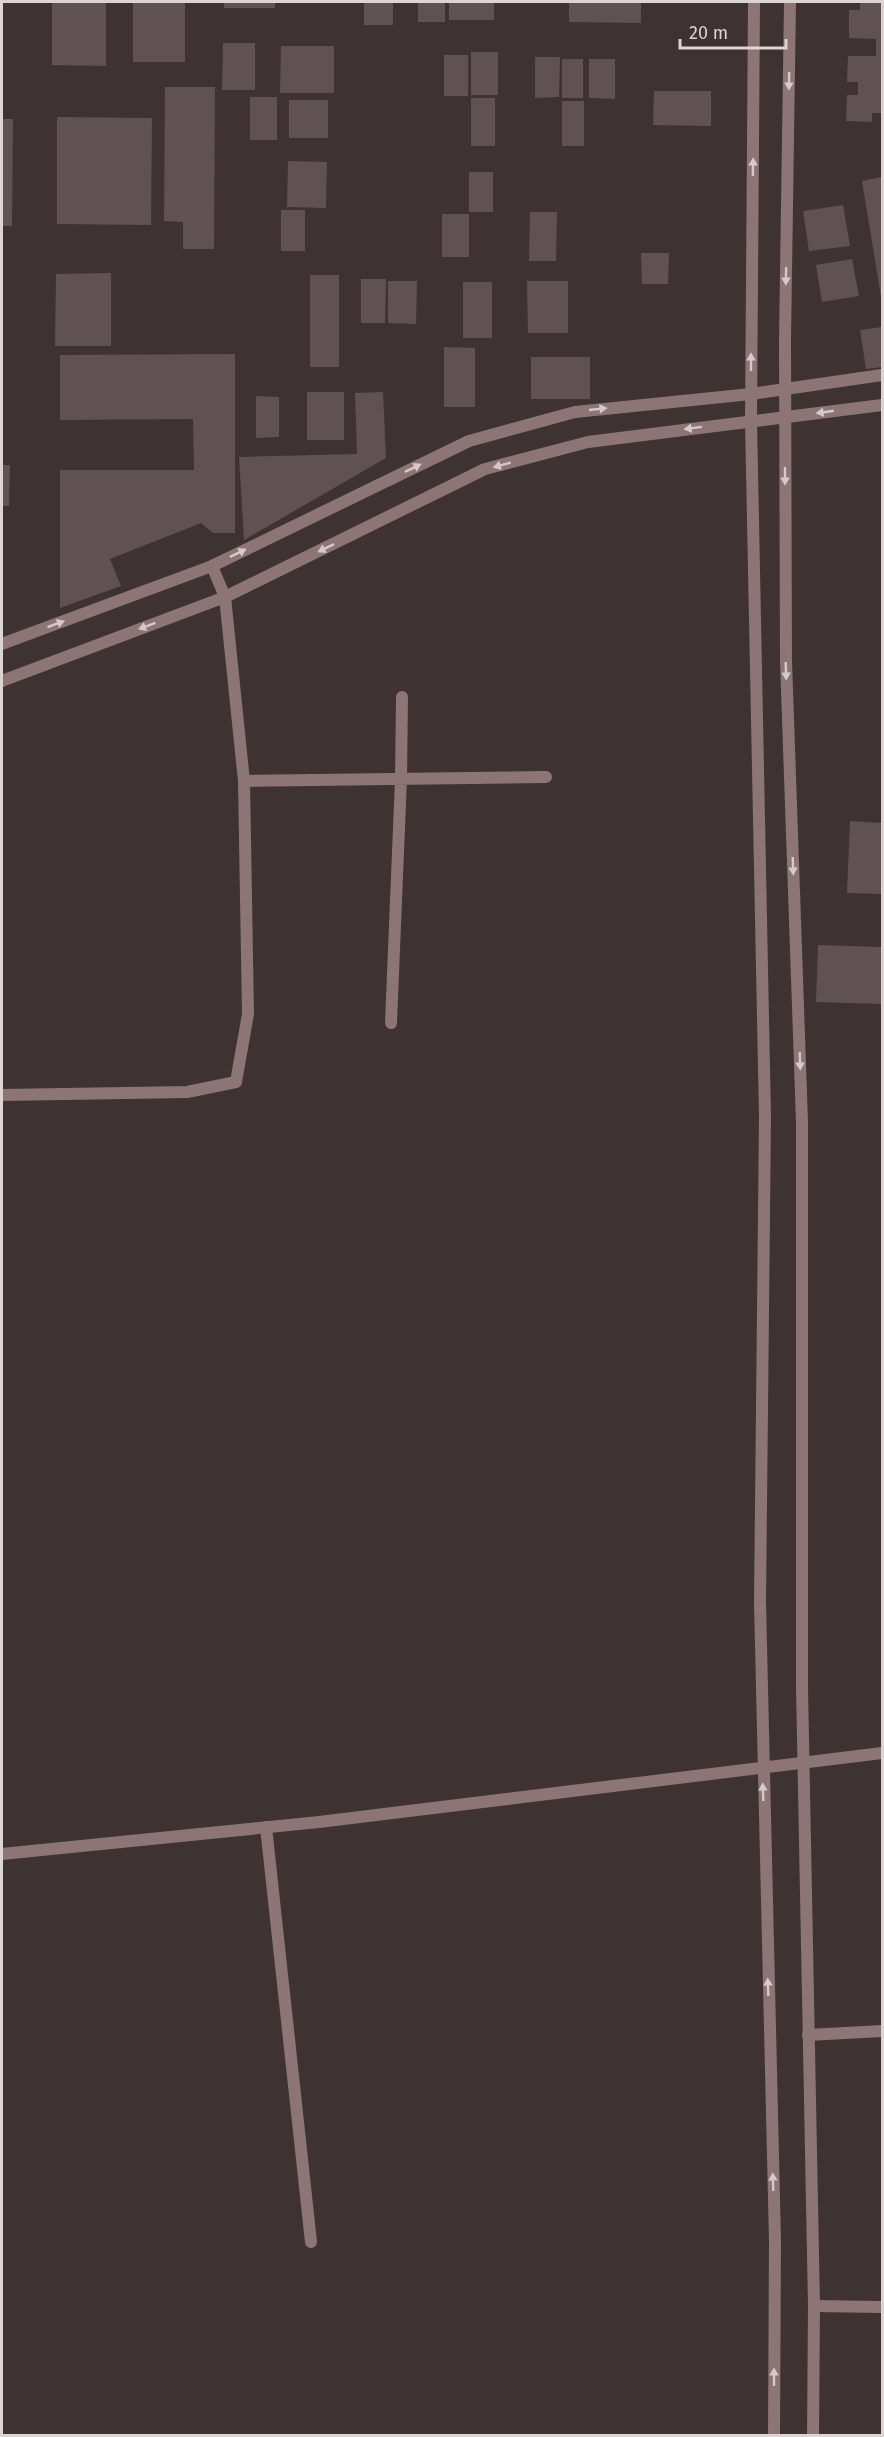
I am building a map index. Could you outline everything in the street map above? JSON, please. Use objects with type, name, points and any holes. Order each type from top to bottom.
[{"type":"street","points":[[754,2],[751,421],[765,1118],[760,1602],[762,1769],[775,2241],[774,2436]]},
{"type":"street","points":[[790,2],[784,389],[786,661],[802,1122],[803,1764],[814,2306],[813,2436]]},
{"type":"street","points":[[2,644],[212,566],[469,441],[575,412],[751,394],[882,375]]},
{"type":"street","points":[[2,681],[225,597],[485,469],[588,442],[882,405]]},
{"type":"street","points":[[2,1095],[187,1092],[236,1082],[248,1014],[244,781],[225,597],[212,566]]},
{"type":"street","points":[[391,1023],[402,697]]},
{"type":"street","points":[[244,781],[546,777]]},
{"type":"street","points":[[2,1854],[266,1827],[882,1753]]},
{"type":"street","points":[[266,1827],[311,2241]]},
{"type":"street","points":[[808,2035],[882,2031]]},
{"type":"street","points":[[814,2306],[882,2307]]},
{"type":"building","points":[[52,2],[106,2],[106,66],[52,65]]},
{"type":"building","points":[[133,2],[185,2],[185,62],[133,62]]},
{"type":"building","points":[[224,2],[275,2],[275,8],[224,8]]},
{"type":"building","points":[[364,2],[393,2],[393,25],[364,25]]},
{"type":"building","points":[[418,2],[445,2],[445,22],[418,22]]},
{"type":"building","points":[[449,2],[494,2],[494,20],[449,20]]},
{"type":"building","points":[[569,2],[641,2],[641,23],[569,22]]},
{"type":"building","points":[[860,2],[882,2],[882,113],[872,113],[872,122],[846,121],[847,95],[858,95],[858,82],[847,82],[848,56],[876,56],[876,39],[849,38],[849,10],[860,10]]},
{"type":"building","points":[[223,43],[255,43],[255,90],[222,90]]},
{"type":"building","points":[[281,46],[334,46],[334,93],[280,93]]},
{"type":"building","points":[[471,52],[498,52],[498,95],[471,95]]},
{"type":"building","points":[[444,55],[468,55],[468,96],[444,96]]},
{"type":"building","points":[[535,57],[560,57],[559,97],[535,98]]},
{"type":"building","points":[[562,59],[583,59],[583,98],[562,98]]},
{"type":"building","points":[[589,59],[615,59],[615,99],[589,98]]},
{"type":"building","points":[[165,87],[215,87],[214,249],[183,249],[183,222],[164,221]]},
{"type":"building","points":[[654,91],[711,91],[711,126],[653,125]]},
{"type":"building","points":[[250,97],[277,97],[277,140],[250,140]]},
{"type":"building","points":[[471,98],[495,98],[495,146],[471,146]]},
{"type":"building","points":[[289,100],[328,100],[328,138],[289,138]]},
{"type":"building","points":[[562,101],[584,101],[584,146],[562,146]]},
{"type":"building","points":[[57,117],[152,118],[151,225],[57,224]]},
{"type":"building","points":[[2,119],[13,119],[12,226],[2,226]]},
{"type":"building","points":[[288,161],[327,162],[326,208],[287,207]]},
{"type":"building","points":[[469,172],[493,172],[493,212],[469,212]]},
{"type":"building","points":[[882,177],[882,297],[881,297],[862,181]]},
{"type":"building","points":[[843,205],[850,246],[809,251],[803,211]]},
{"type":"building","points":[[281,210],[305,210],[305,251],[281,251]]},
{"type":"building","points":[[530,212],[557,212],[556,261],[529,261]]},
{"type":"building","points":[[442,214],[469,214],[469,257],[442,257]]},
{"type":"building","points":[[641,253],[669,253],[668,284],[642,284]]},
{"type":"building","points":[[852,259],[859,296],[822,302],[816,265]]},
{"type":"building","points":[[111,273],[111,346],[55,346],[56,274]]},
{"type":"building","points":[[310,275],[339,275],[339,367],[310,367]]},
{"type":"building","points":[[361,279],[386,279],[385,323],[361,323]]},
{"type":"building","points":[[388,281],[417,281],[416,324],[388,323]]},
{"type":"building","points":[[527,281],[568,281],[568,333],[528,333]]},
{"type":"building","points":[[463,282],[492,282],[492,338],[463,338]]},
{"type":"building","points":[[882,327],[882,367],[866,369],[860,330]]},
{"type":"building","points":[[444,347],[475,348],[475,407],[444,407]]},
{"type":"building","points":[[235,354],[235,533],[213,533],[201,523],[110,559],[121,586],[60,608],[60,470],[194,470],[193,419],[60,420],[60,355]]},
{"type":"building","points":[[531,357],[590,357],[590,399],[531,399]]},
{"type":"building","points":[[307,392],[344,392],[344,440],[307,440]]},
{"type":"building","points":[[383,392],[386,458],[244,540],[239,457],[357,454],[355,393]]},
{"type":"building","points":[[256,396],[279,397],[279,437],[256,438]]},
{"type":"building","points":[[2,465],[10,465],[9,506],[2,506]]},
{"type":"building","points":[[850,821],[882,823],[882,894],[847,893]]},
{"type":"building","points":[[818,945],[882,947],[882,1004],[816,1002]]}]
